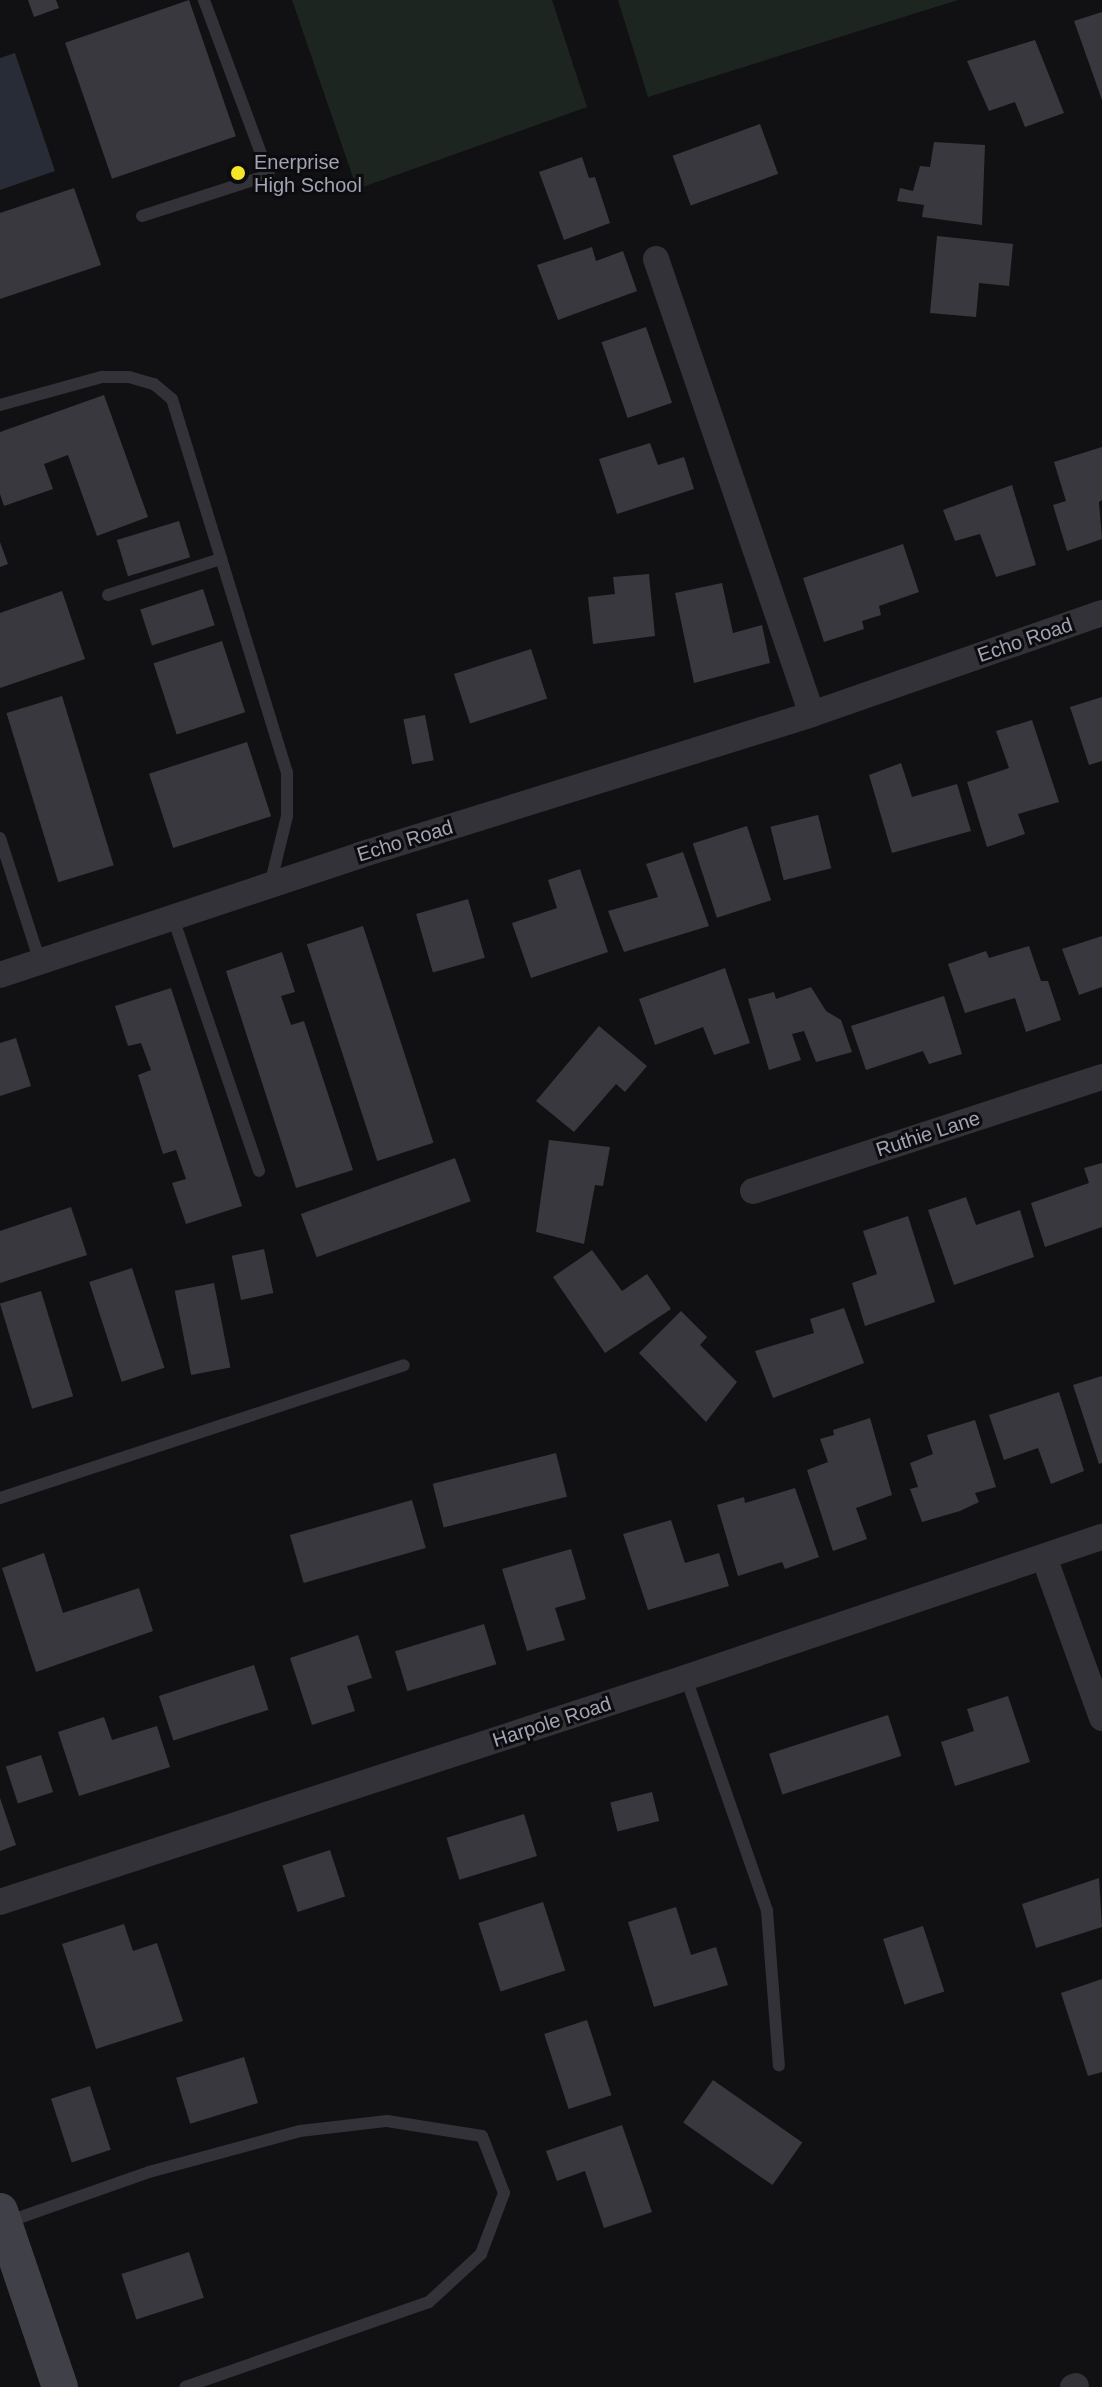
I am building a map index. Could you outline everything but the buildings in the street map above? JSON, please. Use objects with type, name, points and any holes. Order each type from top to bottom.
[{"type":"main road","points":[[2,2217],[60,2387]]},
{"type":"street","points":[[656,259],[812,714]]},
{"type":"street","name":"Echo Road","points":[[0,975],[270,885],[812,714],[1102,613]]},
{"type":"street","name":"Ruthie Lane","points":[[753,1191],[1102,1077]]},
{"type":"street","name":"Harpole Road","points":[[0,1902],[686,1678],[1102,1537]]},
{"type":"street","points":[[1044,1557],[1102,1718]]},
{"type":"lane","points":[[142,216],[269,175],[204,0]]},
{"type":"lane","points":[[0,405],[102,377],[129,377],[154,384],[172,399],[287,772],[287,816],[270,885]]},
{"type":"lane","points":[[108,595],[221,559]]},
{"type":"lane","points":[[0,838],[40,962]]},
{"type":"lane","points":[[173,918],[259,1171]]},
{"type":"lane","points":[[0,1498],[404,1365]]},
{"type":"lane","points":[[686,1678],[767,1911],[779,2066]]},
{"type":"lane","points":[[2,2217],[149,2172],[300,2131],[387,2121],[482,2136],[504,2193],[481,2254],[429,2302],[185,2387]]},
{"type":"shaded area","points":[[292,0],[552,0],[587,107],[357,189]]},
{"type":"shaded area","points":[[618,0],[958,0],[648,97]]},
{"type":"shaded area","points":[[15,53],[55,171],[0,190],[0,58]]},
{"type":"place","name":"Enerprise High School","points":[[238,173]]}]
